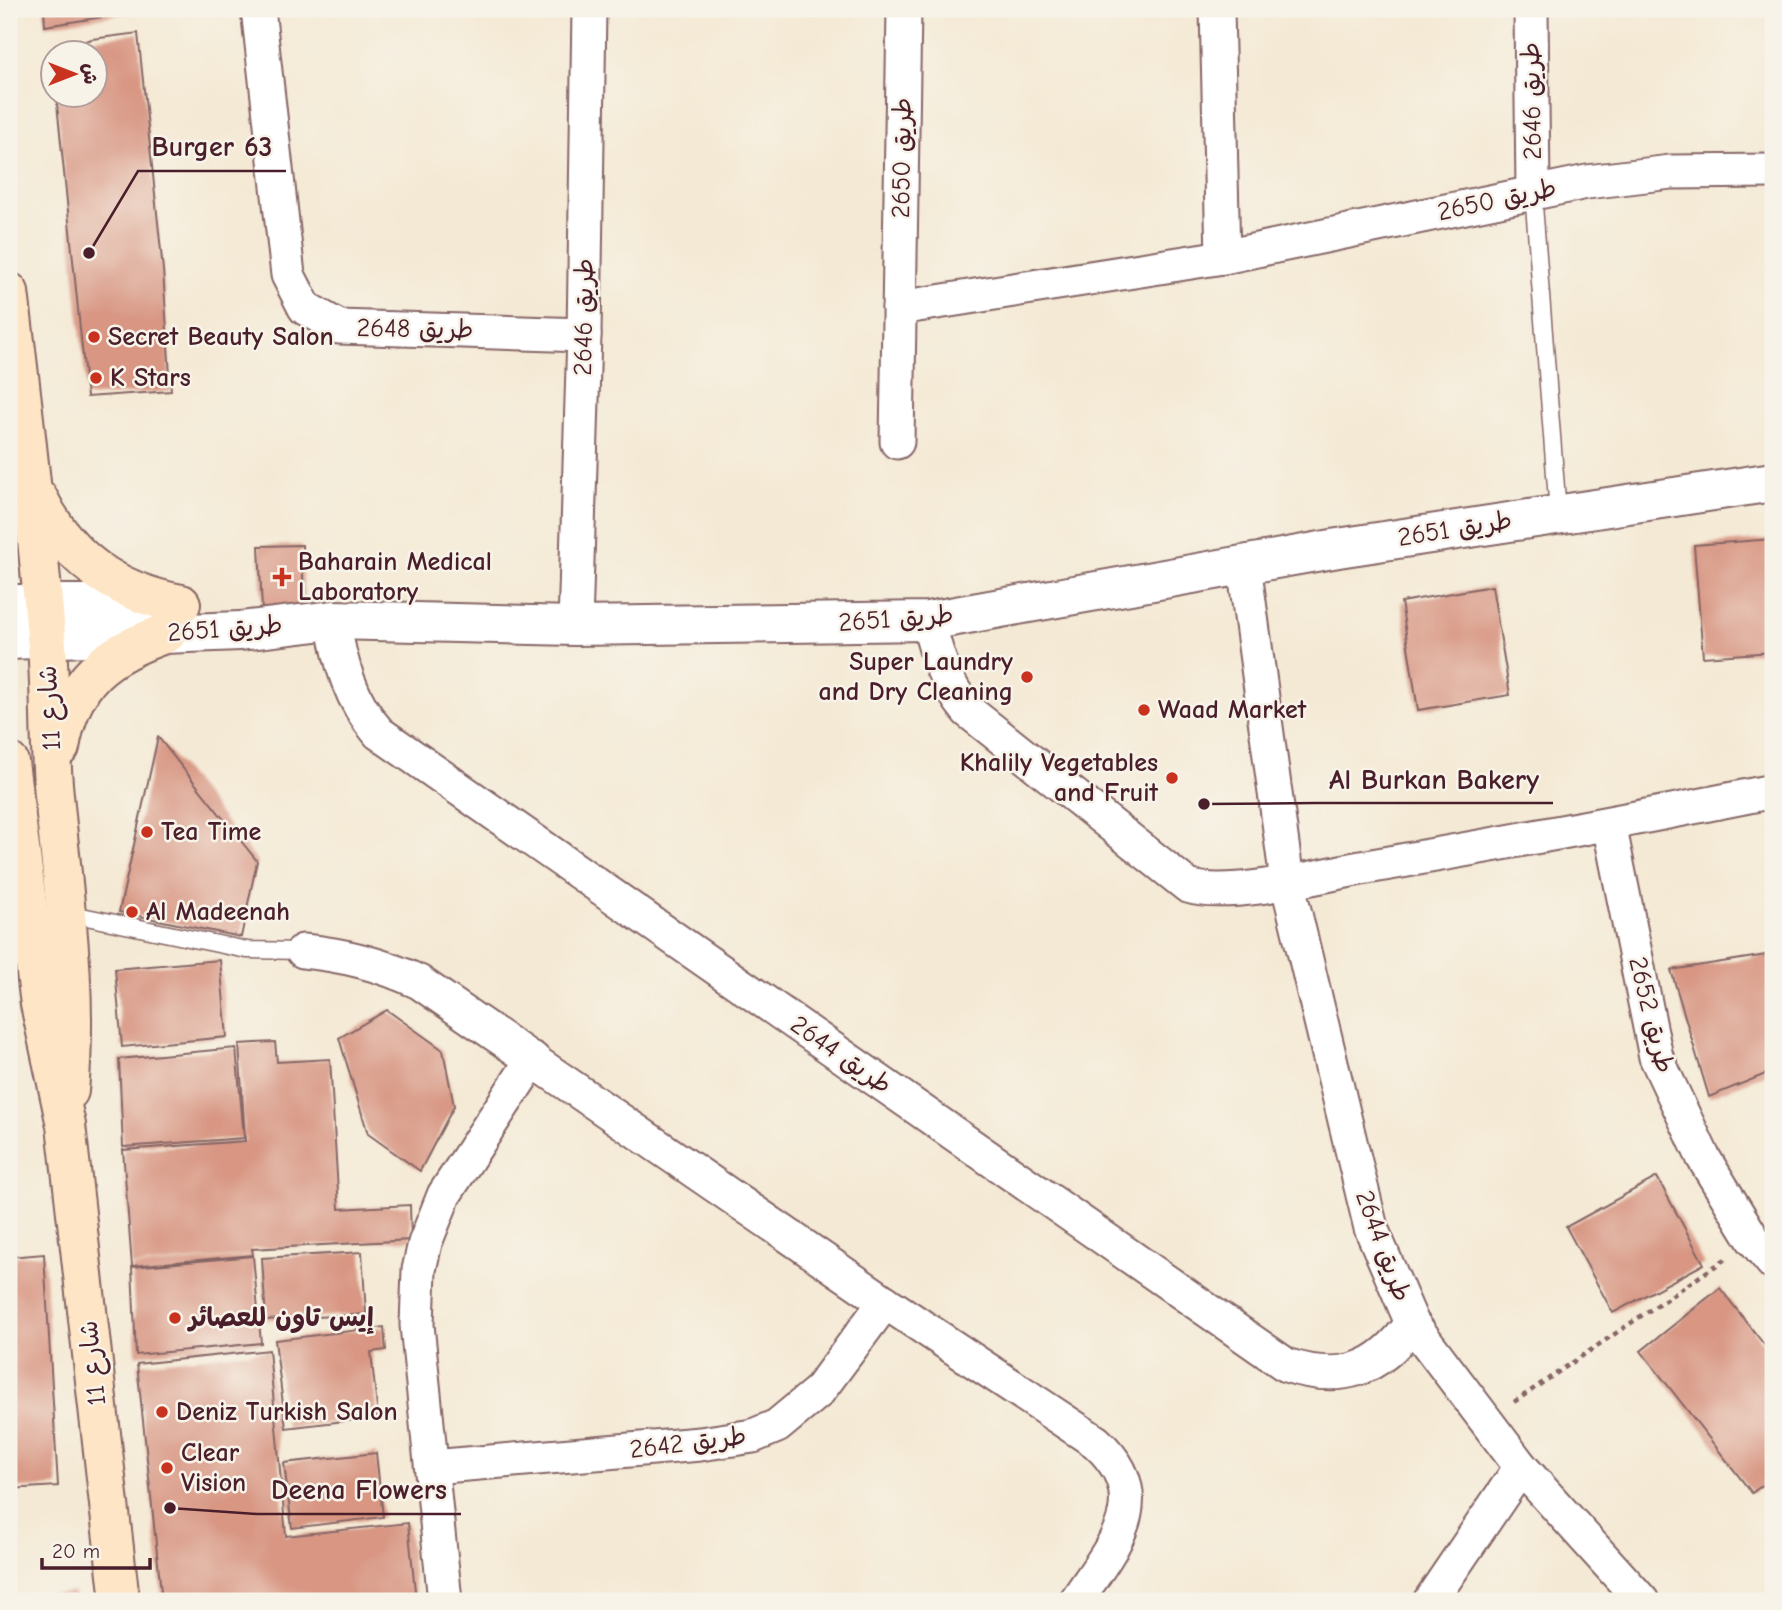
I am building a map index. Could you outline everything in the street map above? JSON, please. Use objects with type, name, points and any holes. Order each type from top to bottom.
[{"type":"main road","name":"شارع 11","points":[[9,292],[33,488],[33,615],[67,914],[74,1041],[66,1125]]},
{"type":"main road","points":[[33,488],[48,517],[67,544],[91,567],[119,585],[149,598],[174,619],[96,670],[72,703],[53,783]]},
{"type":"main road","name":"شارع 11","points":[[9,762],[40,1004],[66,1125],[120,1601]]},
{"type":"street","name":"طريق 2648","points":[[258,9],[288,275],[305,308],[339,327],[584,335]]},
{"type":"street","name":"طريق 2646","points":[[575,626],[584,335],[589,9]]},
{"type":"street","name":"طريق 2650","points":[[897,442],[904,9]]},
{"type":"street","points":[[1217,9],[1223,257]]},
{"type":"street","name":"طريق 2646","points":[[1531,9],[1533,192]]},
{"type":"street","name":"طريق 2650","points":[[899,308],[1223,257],[1587,181],[1671,172],[1773,171]]},
{"type":"street","name":"طريق 2651","points":[[9,640],[33,615],[174,619],[240,631],[333,620],[575,626],[735,626],[928,621],[1558,513],[1773,482]]},
{"type":"street","name":"طريق 2644","points":[[1244,565],[1287,881],[1371,1228],[1412,1324],[1488,1420],[1521,1467],[1642,1601]]},
{"type":"street","name":"طريق 2644","points":[[333,620],[347,682],[360,711],[379,733],[1286,1365],[1309,1373],[1334,1375],[1357,1370],[1379,1359],[1398,1343],[1412,1324]]},
{"type":"street","points":[[928,621],[939,663],[951,690],[968,711],[1188,886],[1203,891],[1287,881],[1609,824],[1773,791]]},
{"type":"street","name":"طريق 2652","points":[[1609,824],[1656,1057],[1703,1157],[1763,1251]]},
{"type":"street","points":[[303,951],[345,955],[381,964],[419,982],[885,1302],[1096,1442],[1119,1468],[1126,1485],[1124,1524],[1076,1601]]},
{"type":"street","points":[[445,1601],[417,1325],[417,1297],[425,1243],[444,1195],[533,1059]]},
{"type":"street","name":"طريق 2642","points":[[432,1467],[727,1442],[754,1436],[778,1426],[818,1392],[885,1302]]},
{"type":"street","points":[[1430,1601],[1521,1467]]},
{"type":"lane","points":[[1533,192],[1558,513]]},
{"type":"lane","points":[[67,914],[247,950],[303,951]]},
{"type":"path","points":[[1488,1420],[1763,1251]]},
{"type":"building","points":[[44,9],[148,9],[148,10],[45,26]]},
{"type":"building","points":[[138,33],[163,270],[171,391],[87,397],[57,108],[108,108],[108,38],[100,38]]},
{"type":"building","points":[[1773,539],[1773,652],[1703,657],[1694,545]]},
{"type":"building","name":"Baharain Medical Laboratory","points":[[302,545],[304,608],[262,610],[259,546]]},
{"type":"building","points":[[1492,586],[1510,695],[1418,710],[1401,602]]},
{"type":"building","points":[[158,737],[257,861],[241,937],[119,912]]},
{"type":"building","points":[[1773,954],[1773,1071],[1709,1097],[1671,970]]},
{"type":"building","points":[[220,960],[227,1037],[122,1047],[115,969]]},
{"type":"building","points":[[387,1010],[443,1050],[454,1106],[420,1171],[368,1134],[339,1038]]},
{"type":"building","points":[[275,1042],[277,1062],[330,1059],[339,1209],[410,1205],[411,1240],[252,1249],[253,1255],[132,1266],[123,1150],[245,1141],[239,1044]]},
{"type":"building","points":[[236,1048],[244,1138],[123,1147],[119,1059]]},
{"type":"building","points":[[1657,1177],[1704,1264],[1613,1313],[1566,1227]]},
{"type":"building","points":[[362,1252],[366,1314],[266,1320],[262,1258]]},
{"type":"building","points":[[44,1254],[58,1486],[9,1489],[9,1257]]},
{"type":"building","points":[[253,1256],[261,1343],[136,1355],[132,1267]]},
{"type":"building","points":[[1720,1288],[1773,1356],[1773,1477],[1752,1493],[1641,1351]]},
{"type":"building","points":[[384,1327],[386,1350],[371,1352],[378,1417],[286,1428],[275,1340]]},
{"type":"building","points":[[269,1350],[286,1536],[408,1523],[416,1601],[162,1601],[137,1364]]},
{"type":"building","points":[[376,1453],[383,1517],[292,1528],[284,1463]]},
{"type":"building","points":[[74,1592],[75,1601],[9,1601],[9,1597]]},
{"type":"place","name":"Burger 63","points":[[89,253]]},
{"type":"place","name":"Secret Beauty Salon","points":[[94,337]]},
{"type":"place","name":"K Stars","points":[[96,378]]},
{"type":"place","name":"Baharain Medical Laboratory","points":[[282,577]]},
{"type":"place","name":"Super Laundry and Dry Cleaning","points":[[1027,677]]},
{"type":"place","name":"Waad Market","points":[[1144,710]]},
{"type":"place","name":"Khalily Vegetables and Fruit","points":[[1172,778]]},
{"type":"place","name":"Al Burkan Bakery","points":[[1204,804]]},
{"type":"place","name":"Tea Time","points":[[147,832]]},
{"type":"place","name":"Al Madeenah","points":[[132,912]]},
{"type":"place","name":"إيس تاون للعصائر","points":[[175,1318]]},
{"type":"place","name":"Deniz Turkish Salon","points":[[162,1412]]},
{"type":"place","name":"Clear Vision","points":[[167,1468]]},
{"type":"place","name":"Deena Flowers","points":[[170,1508]]}]
